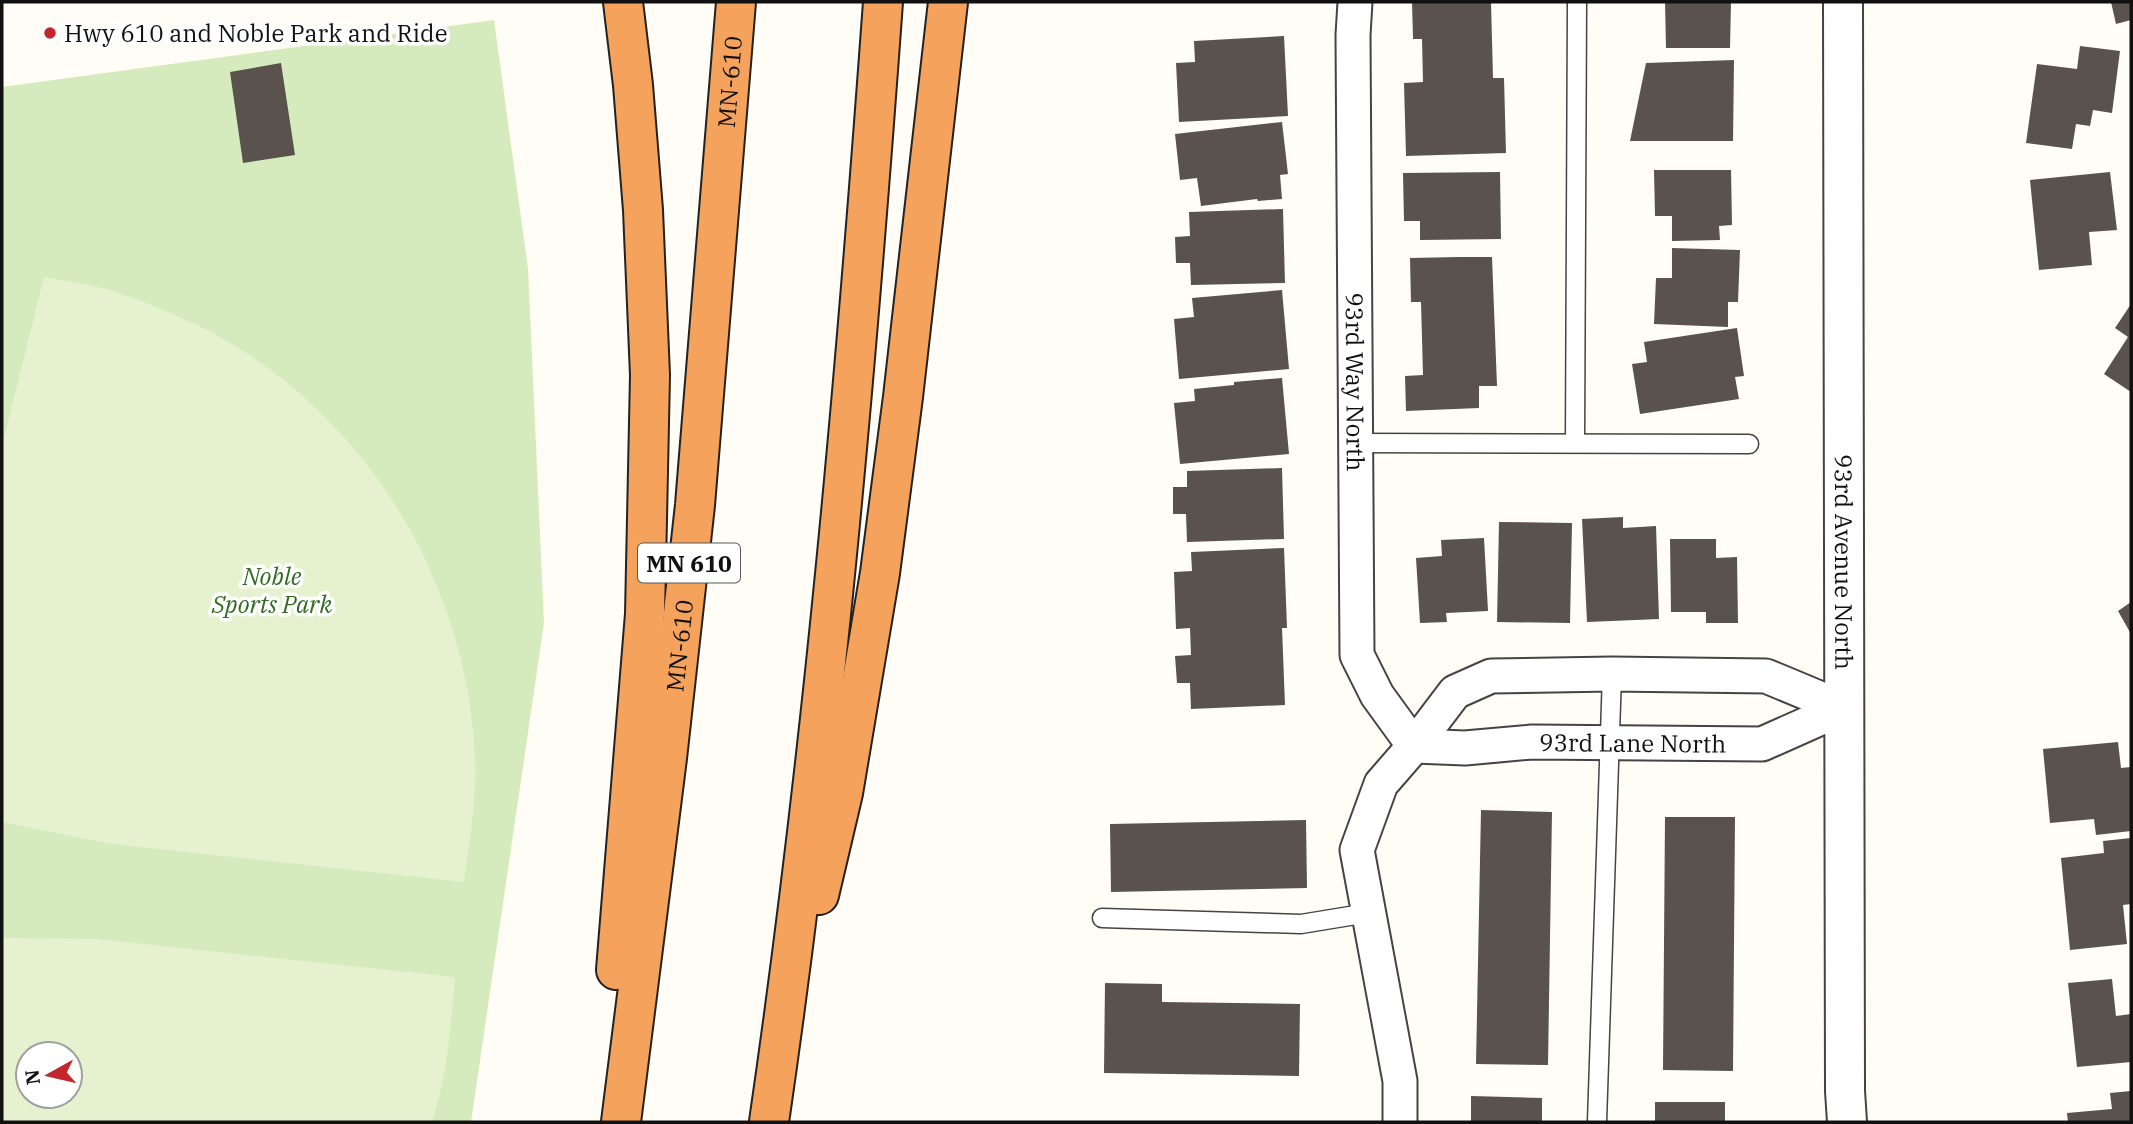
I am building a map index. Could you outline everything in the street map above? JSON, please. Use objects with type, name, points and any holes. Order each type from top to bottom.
[{"type":"highway","points":[[604,1122],[645,614],[648,508],[650,374],[643,210],[623,2]]},
{"type":"highway","name":"MN-610","points":[[621,1122],[667,758],[695,505],[736,2]]},
{"type":"highway","points":[[769,1122],[815,757],[848,447],[883,2]]},
{"type":"highway","points":[[776,1071],[844,793],[880,573],[948,2]]},
{"type":"street","name":"93rd Way North","points":[[1355,2],[1354,443],[1357,655],[1377,695],[1414,746]]},
{"type":"street","name":"93rd Avenue North","points":[[1843,2],[1844,1077],[1847,1122]]},
{"type":"street","points":[[1400,1122],[1400,1081],[1357,850],[1381,784],[1455,692],[1491,676],[1766,676],[1843,708]]},
{"type":"street","name":"93rd Lane North","points":[[1414,746],[1465,748],[1532,742],[1762,744],[1843,708]]},
{"type":"lane","points":[[1575,443],[1577,2]]},
{"type":"lane","points":[[1354,443],[1749,444]]},
{"type":"lane","points":[[1597,1122],[1612,674]]},
{"type":"lane","points":[[1102,918],[1301,924],[1368,913]]},
{"type":"green space","name":"Noble Sports Park","points":[[494,20],[528,269],[544,623],[471,1122],[2,1122],[2,87]]},
{"type":"green space","points":[[44,277],[104,289],[159,308],[205,329],[262,364],[313,405],[358,453],[396,506],[428,564],[451,626],[467,690],[475,756],[475,788],[464,882],[112,844],[2,822],[2,446]]},
{"type":"green space","points":[[2,938],[97,939],[455,977],[445,1069],[432,1122],[2,1122]]},
{"type":"building","points":[[1412,2],[1491,2],[1493,78],[1504,78],[1506,153],[1406,156],[1404,83],[1423,82],[1422,39],[1413,39]]},
{"type":"building","points":[[1665,2],[1731,2],[1730,48],[1666,48]]},
{"type":"building","points":[[2111,2],[2131,2],[2131,20],[2116,24]]},
{"type":"building","points":[[1284,36],[1288,116],[1179,122],[1176,63],[1195,62],[1194,41]]},
{"type":"building","points":[[2080,46],[2120,51],[2112,113],[2093,110],[2090,126],[2076,124],[2072,149],[2026,143],[2037,64],[2077,69]]},
{"type":"building","points":[[1734,60],[1733,141],[1630,141],[1646,63]]},
{"type":"building","points":[[281,63],[295,155],[243,163],[230,72]]},
{"type":"building","points":[[1282,122],[1288,174],[1280,175],[1282,199],[1257,199],[1201,206],[1197,178],[1180,180],[1175,134]]},
{"type":"building","points":[[1654,170],[1731,170],[1732,225],[1719,226],[1720,240],[1672,241],[1672,216],[1655,216]]},
{"type":"building","points":[[1500,172],[1501,239],[1420,240],[1420,221],[1404,221],[1403,173]]},
{"type":"building","points":[[2110,172],[2117,230],[2089,232],[2092,265],[2039,270],[2030,180]]},
{"type":"building","points":[[1283,209],[1285,283],[1191,285],[1190,263],[1176,263],[1175,237],[1190,236],[1189,212]]},
{"type":"building","points":[[1672,248],[1740,250],[1738,302],[1728,302],[1728,327],[1654,324],[1656,278],[1672,278]]},
{"type":"building","points":[[1492,257],[1497,386],[1479,386],[1479,408],[1406,411],[1405,376],[1423,375],[1421,302],[1411,302],[1410,258]]},
{"type":"building","points":[[1282,290],[1289,369],[1179,379],[1174,319],[1194,317],[1192,298]]},
{"type":"building","points":[[2131,304],[2131,392],[2104,374],[2128,337],[2115,328]]},
{"type":"building","points":[[1737,328],[1744,376],[1735,377],[1739,399],[1640,414],[1632,364],[1647,362],[1644,342]]},
{"type":"building","points":[[1282,378],[1289,454],[1180,464],[1174,403],[1195,401],[1194,389]]},
{"type":"building","points":[[1282,468],[1284,539],[1187,542],[1186,514],[1173,514],[1173,487],[1187,487],[1187,471]]},
{"type":"building","points":[[1623,517],[1623,528],[1656,526],[1659,619],[1587,622],[1582,519]]},
{"type":"building","points":[[1499,522],[1572,523],[1570,623],[1497,622]]},
{"type":"building","points":[[1484,538],[1488,611],[1446,613],[1447,622],[1420,623],[1416,558],[1442,556],[1441,540]]},
{"type":"building","points":[[1670,539],[1716,539],[1716,558],[1737,557],[1738,623],[1706,623],[1706,612],[1671,612]]},
{"type":"building","points":[[1284,548],[1287,628],[1282,628],[1285,705],[1191,709],[1190,683],[1177,683],[1175,656],[1191,655],[1190,628],[1176,629],[1174,572],[1192,571],[1191,552]]},
{"type":"building","points":[[2131,602],[2131,634],[2118,611]]},
{"type":"building","points":[[2118,742],[2121,768],[2131,767],[2131,831],[2096,835],[2094,819],[2050,823],[2043,749]]},
{"type":"building","points":[[1481,810],[1552,812],[1548,1065],[1476,1064]]},
{"type":"building","points":[[1665,817],[1735,817],[1733,1071],[1663,1070]]},
{"type":"building","points":[[1306,820],[1307,888],[1111,892],[1110,824]]},
{"type":"building","points":[[2131,838],[2131,904],[2123,905],[2127,944],[2070,950],[2061,858],[2104,853],[2103,841]]},
{"type":"building","points":[[2112,979],[2116,1016],[2131,1014],[2131,1062],[2077,1067],[2068,983]]},
{"type":"building","points":[[1105,983],[1162,984],[1162,1002],[1300,1004],[1299,1076],[1104,1073]]},
{"type":"building","points":[[2131,1091],[2131,1122],[2068,1122],[2067,1113],[2112,1109],[2110,1093]]},
{"type":"building","points":[[1471,1096],[1542,1098],[1542,1122],[1471,1122]]},
{"type":"building","points":[[1655,1102],[1725,1102],[1725,1122],[1655,1122]]},
{"type":"place","name":"Hwy 610 and Noble Park and Ride","points":[[50,33]]}]
